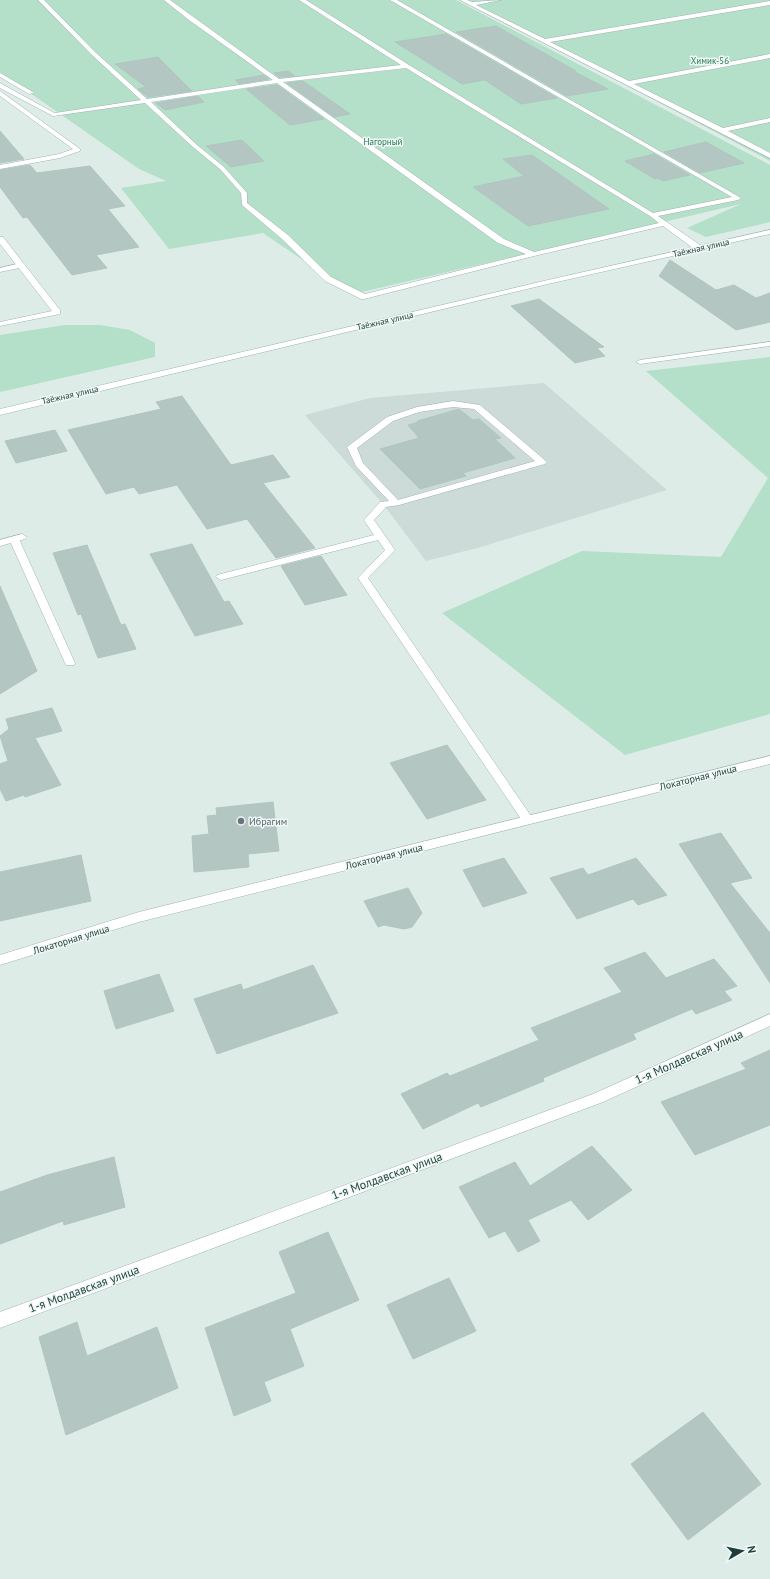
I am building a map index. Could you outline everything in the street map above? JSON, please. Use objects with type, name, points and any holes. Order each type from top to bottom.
[{"type":"street","points":[[41,0],[93,53],[195,146],[222,168],[244,193],[244,204],[285,237],[328,279],[364,297],[533,254],[664,224]]},
{"type":"street","points":[[167,0],[191,19],[280,81],[501,241],[533,254]]},
{"type":"street","points":[[302,0],[407,66],[652,215],[700,249]]},
{"type":"street","points":[[393,0],[738,198],[652,215]]},
{"type":"street","points":[[463,0],[722,130],[770,156]]},
{"type":"street","points":[[471,4],[498,0]]},
{"type":"street","points":[[545,41],[770,3]]},
{"type":"street","points":[[629,83],[770,56]]},
{"type":"street","points":[[0,85],[10,92],[55,115],[280,81],[407,66]]},
{"type":"street","points":[[0,75],[31,93]]},
{"type":"street","points":[[0,93],[78,150],[60,156],[0,167]]},
{"type":"street","points":[[722,130],[770,120]]},
{"type":"street","name":"Таёжная улица","points":[[0,412],[548,282],[700,249],[770,232]]},
{"type":"street","points":[[0,239],[57,312],[0,324]]},
{"type":"street","points":[[0,270],[21,265]]},
{"type":"street","points":[[640,362],[770,344]]},
{"type":"street","points":[[396,503],[359,464],[352,447],[390,419],[417,410],[453,404],[477,407],[542,462],[396,503],[383,504],[369,520],[390,550],[362,578],[527,819]]},
{"type":"street","points":[[221,576],[380,536]]},
{"type":"street","points":[[0,543],[18,538],[70,663]]},
{"type":"street","name":"Локаторная улица","points":[[0,960],[139,917],[527,819],[770,760]]},
{"type":"street","name":"1-я Молдавская улица","points":[[0,1320],[598,1098],[770,1020]]},
{"type":"shaded area","points":[[544,383],[667,490],[481,547],[426,561],[383,504],[305,415],[370,398]]},
{"type":"green space","name":"Нагорный","points":[[0,0],[456,0],[770,165],[770,222],[706,237],[687,228],[741,204],[353,294],[263,233],[169,249],[121,188],[166,181],[139,169],[0,72]]},
{"type":"green space","name":"Химик-56","points":[[465,0],[770,0],[770,161]]},
{"type":"green space","points":[[65,325],[100,325],[130,330],[155,343],[155,357],[0,392],[0,335]]},
{"type":"green space","points":[[770,357],[770,714],[625,755],[442,613],[582,551],[721,557],[768,478],[646,371]]},
{"type":"building","points":[[496,26],[576,71],[573,71],[608,89],[567,96],[456,32]]},
{"type":"building","points":[[446,34],[557,98],[521,104],[485,80],[462,84],[395,42]]},
{"type":"building","points":[[158,57],[192,91],[148,97],[138,89],[146,87],[115,64]]},
{"type":"building","points":[[288,71],[295,76],[279,77],[274,73]]},
{"type":"building","points":[[264,75],[269,79],[239,84],[235,80]]},
{"type":"building","points":[[303,81],[350,114],[334,117],[287,83]]},
{"type":"building","points":[[277,85],[324,119],[290,125],[246,89]]},
{"type":"building","points":[[198,96],[204,102],[165,110],[156,103]]},
{"type":"building","points":[[0,131],[24,159],[0,163]]},
{"type":"building","points":[[242,140],[264,161],[231,167],[206,146]]},
{"type":"building","points":[[706,142],[744,163],[700,173],[664,152]]},
{"type":"building","points":[[654,154],[690,175],[663,181],[658,178],[655,179],[625,161]]},
{"type":"building","points":[[532,155],[609,209],[528,226],[473,187],[524,176],[503,159]]},
{"type":"building","points":[[30,165],[37,173],[90,166],[125,206],[108,209],[139,247],[96,255],[107,268],[72,275],[27,217],[23,218],[0,187],[0,170]]},
{"type":"building","points":[[670,260],[716,290],[734,285],[756,298],[770,293],[770,322],[736,330],[659,276]]},
{"type":"building","points":[[539,299],[604,347],[597,348],[605,356],[575,363],[511,306]]},
{"type":"building","points":[[182,396],[231,465],[273,455],[290,477],[263,483],[315,548],[276,558],[247,519],[207,529],[177,485],[139,494],[134,487],[106,494],[68,430],[161,409],[156,402]]},
{"type":"building","points":[[459,409],[473,420],[479,419],[501,438],[495,439],[515,458],[463,473],[466,476],[420,489],[380,449],[419,438],[408,425]]},
{"type":"building","points":[[55,430],[67,451],[16,463],[5,441]]},
{"type":"building","points":[[192,544],[224,602],[229,601],[243,624],[195,636],[150,554]]},
{"type":"building","points":[[87,545],[121,625],[125,624],[136,649],[98,658],[81,614],[78,615],[53,553]]},
{"type":"building","points":[[321,556],[347,595],[305,605],[281,566]]},
{"type":"building","points":[[0,586],[37,671],[0,694]]},
{"type":"building","points":[[52,708],[62,731],[35,738],[61,785],[25,797],[24,795],[6,801],[0,789],[0,764],[8,761],[0,736],[9,729],[6,719]]},
{"type":"building","points":[[447,745],[486,800],[427,819],[390,763]]},
{"type":"building","points":[[273,802],[279,851],[248,854],[249,867],[194,872],[192,836],[209,834],[207,816],[217,815],[216,808]]},
{"type":"building","points":[[721,833],[752,878],[730,883],[770,933],[770,983],[679,844]]},
{"type":"building","points":[[81,855],[91,901],[0,921],[0,872]]},
{"type":"building","points":[[504,858],[527,893],[483,907],[463,870]]},
{"type":"building","points":[[636,858],[667,895],[638,905],[633,899],[577,919],[550,878],[583,868],[588,875]]},
{"type":"building","points":[[408,888],[422,913],[412,927],[404,929],[384,925],[378,927],[364,901]]},
{"type":"building","points":[[645,952],[666,978],[714,959],[737,986],[724,991],[732,1000],[696,1014],[692,1009],[633,1034],[636,1039],[543,1078],[544,1081],[481,1107],[478,1103],[423,1129],[401,1094],[447,1073],[450,1076],[539,1040],[531,1028],[622,992],[604,968]]},
{"type":"building","points":[[313,965],[338,1013],[217,1054],[194,999],[241,984],[243,990]]},
{"type":"building","points":[[159,974],[174,1011],[116,1029],[104,991]]},
{"type":"building","points":[[770,1050],[770,1125],[695,1155],[661,1102],[746,1069],[741,1063]]},
{"type":"building","points":[[592,1146],[632,1190],[588,1220],[571,1200],[528,1220],[540,1241],[518,1252],[505,1231],[489,1238],[459,1187],[515,1162],[530,1186]]},
{"type":"building","points":[[114,1157],[125,1207],[64,1225],[63,1221],[0,1244],[0,1192],[47,1175]]},
{"type":"building","points":[[328,1232],[359,1300],[290,1329],[304,1366],[264,1382],[271,1401],[234,1416],[205,1328],[296,1293],[279,1252]]},
{"type":"building","points":[[449,1278],[476,1331],[413,1359],[387,1305]]},
{"type":"building","points":[[77,1322],[87,1356],[157,1327],[178,1388],[66,1435],[39,1337]]},
{"type":"building","points":[[703,1412],[761,1484],[688,1540],[631,1464]]},
{"type":"place","name":"Ибрагим","points":[[241,821]]}]
